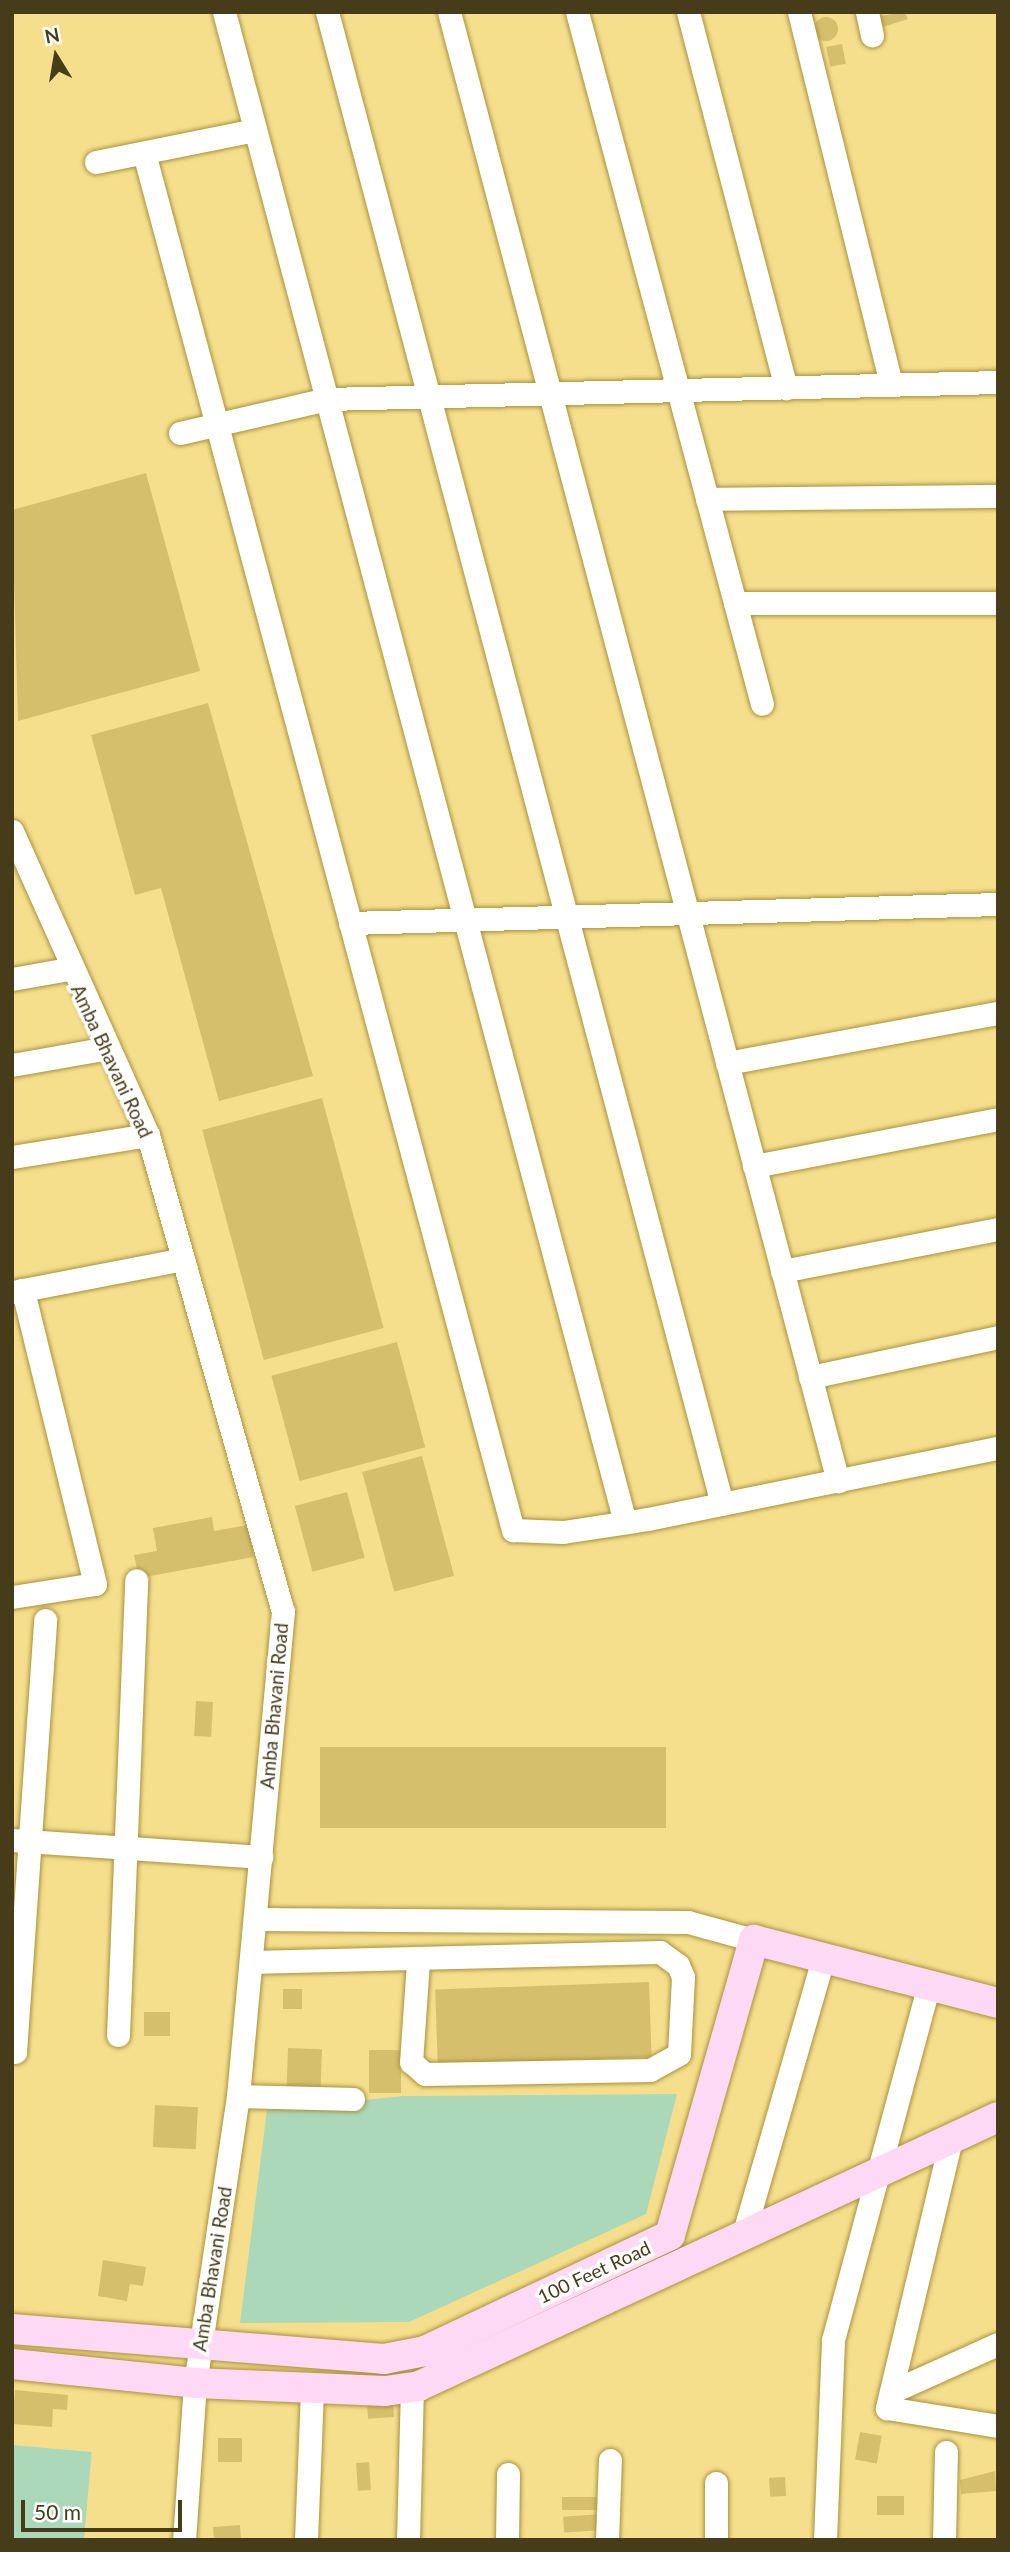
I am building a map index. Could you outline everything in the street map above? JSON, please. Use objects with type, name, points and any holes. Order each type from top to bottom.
[{"type":"main road","points":[[754,1940],[998,2003]]},
{"type":"main road","name":"100 Feet Road","points":[[12,2329],[200,2347],[384,2359],[411,2354],[670,2235],[754,1940]]},
{"type":"main road","name":"100 Feet Road","points":[[12,2364],[195,2383],[312,2388],[412,2387],[450,2375],[998,2118]]},
{"type":"street","points":[[224,12],[625,1522]]},
{"type":"street","points":[[327,12],[722,1504]]},
{"type":"street","points":[[449,12],[838,1481]]},
{"type":"street","points":[[577,12],[762,704]]},
{"type":"street","points":[[688,12],[786,388]]},
{"type":"street","points":[[799,12],[891,385]]},
{"type":"street","points":[[867,12],[872,35]]},
{"type":"street","points":[[96,162],[255,130]]},
{"type":"street","points":[[145,153],[513,1530],[563,1532],[625,1522],[998,1448]]},
{"type":"street","points":[[180,433],[327,399],[998,383]]},
{"type":"street","points":[[707,499],[998,496]]},
{"type":"street","points":[[735,603],[998,603]]},
{"type":"street","name":"Amba Bhavani Road","points":[[12,831],[69,969],[148,1135],[282,1611],[238,2096],[195,2383],[184,2540]]},
{"type":"street","points":[[350,923],[998,904]]},
{"type":"street","points":[[12,979],[69,969]]},
{"type":"street","points":[[727,1063],[998,1013]]},
{"type":"street","points":[[12,1065],[107,1048]]},
{"type":"street","points":[[754,1166],[998,1119]]},
{"type":"street","points":[[12,1157],[148,1135]]},
{"type":"street","points":[[782,1272],[998,1229]]},
{"type":"street","points":[[12,1597],[95,1584],[18,1291],[183,1259]]},
{"type":"street","points":[[810,1377],[998,1337]]},
{"type":"street","points":[[118,2035],[136,1580]]},
{"type":"street","points":[[15,2052],[22,1840],[46,1620]]},
{"type":"street","points":[[22,1840],[261,1857]]},
{"type":"street","points":[[255,1919],[688,1922],[754,1940]]},
{"type":"street","points":[[251,1962],[418,1961],[660,1952],[678,1965],[682,1977],[679,2054],[650,2070],[425,2074],[411,2062],[418,1961]]},
{"type":"street","points":[[743,2236],[823,1958]]},
{"type":"street","points":[[825,2540],[831,2355],[875,2175],[929,1985]]},
{"type":"street","points":[[238,2096],[353,2099]]},
{"type":"street","points":[[951,2139],[887,2408],[998,2426]]},
{"type":"street","points":[[891,2392],[998,2344]]},
{"type":"street","points":[[408,2540],[412,2387]]},
{"type":"street","points":[[306,2540],[312,2388]]},
{"type":"street","points":[[944,2540],[946,2452]]},
{"type":"street","points":[[607,2540],[610,2460]]},
{"type":"street","points":[[507,2540],[508,2474]]},
{"type":"street","points":[[716,2483],[716,2540]]},
{"type":"green space","points":[[677,2094],[646,2214],[409,2322],[240,2323],[267,2110],[403,2096]]},
{"type":"green space","points":[[12,2445],[92,2452],[84,2540],[12,2540]]},
{"type":"building","points":[[905,12],[908,19],[883,27],[880,16]]},
{"type":"building","points":[[826,17],[835,20],[838,29],[835,38],[826,41],[817,38],[814,29],[817,20]]},
{"type":"building","points":[[842,44],[846,64],[830,67],[826,47]]},
{"type":"building","points":[[146,473],[200,671],[18,721],[12,510]]},
{"type":"building","points":[[208,703],[313,1076],[219,1101],[161,888],[135,895],[91,735]]},
{"type":"building","points":[[322,1098],[384,1328],[264,1360],[202,1130]]},
{"type":"building","points":[[397,1342],[425,1447],[300,1481],[271,1376]]},
{"type":"building","points":[[422,1456],[454,1576],[394,1592],[362,1472]]},
{"type":"building","points":[[347,1492],[365,1558],[312,1572],[295,1506]]},
{"type":"building","points":[[212,1517],[214,1531],[248,1525],[254,1557],[139,1578],[134,1555],[157,1551],[153,1528]]},
{"type":"building","points":[[196,1701],[213,1702],[211,1737],[194,1736]]},
{"type":"building","points":[[320,1747],[666,1747],[666,1828],[320,1828]]},
{"type":"building","points":[[649,1982],[652,2057],[438,2064],[435,1989]]},
{"type":"building","points":[[283,1989],[302,1989],[302,2009],[283,2009]]},
{"type":"building","points":[[144,2012],[170,2012],[170,2036],[144,2036]]},
{"type":"building","points":[[288,2048],[322,2049],[320,2092],[286,2091]]},
{"type":"building","points":[[369,2050],[401,2050],[401,2093],[369,2093]]},
{"type":"building","points":[[155,2105],[198,2107],[196,2149],[153,2147]]},
{"type":"building","points":[[103,2260],[146,2267],[143,2286],[130,2284],[127,2301],[98,2296]]},
{"type":"building","points":[[15,2390],[68,2395],[67,2410],[53,2409],[52,2427],[12,2424]]},
{"type":"building","points":[[393,2402],[394,2417],[368,2419],[367,2404]]},
{"type":"building","points":[[860,2432],[882,2436],[877,2463],[855,2460]]},
{"type":"building","points":[[218,2438],[242,2438],[242,2462],[218,2462]]},
{"type":"building","points":[[369,2462],[371,2490],[358,2491],[356,2463]]},
{"type":"building","points":[[995,2471],[996,2491],[961,2494],[960,2480]]},
{"type":"building","points":[[785,2477],[786,2496],[770,2497],[769,2478]]},
{"type":"building","points":[[877,2496],[904,2496],[904,2515],[877,2515]]},
{"type":"building","points":[[562,2497],[601,2497],[601,2510],[562,2510]]},
{"type":"building","points":[[601,2514],[602,2530],[564,2533],[563,2517]]},
{"type":"building","points":[[240,2525],[241,2540],[214,2540],[213,2527]]}]
